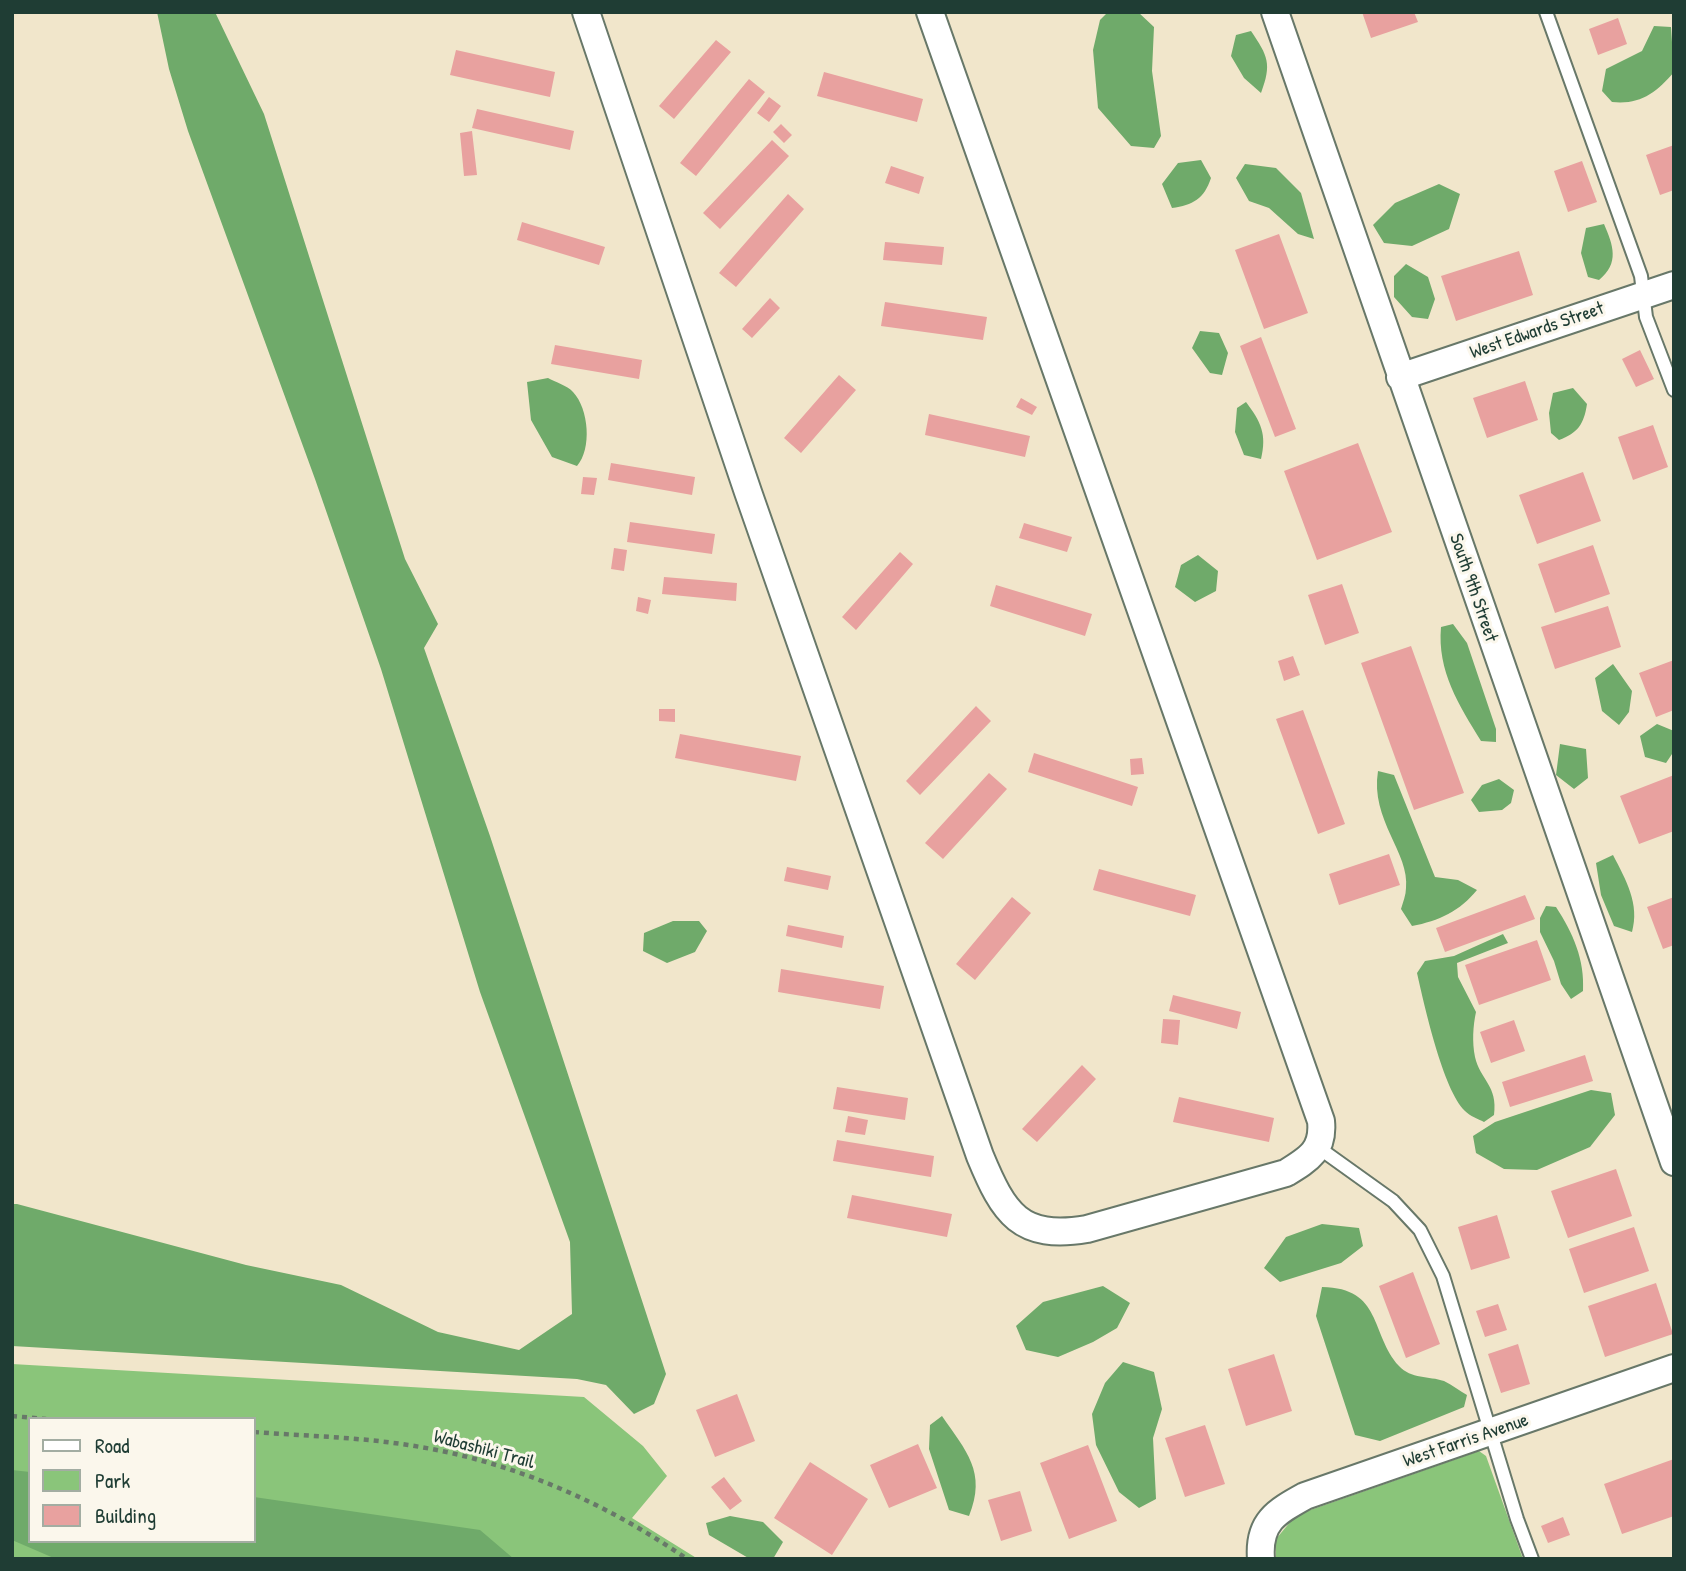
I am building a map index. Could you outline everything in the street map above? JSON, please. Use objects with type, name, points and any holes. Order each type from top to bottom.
[{"type":"street","points":[[586,12],[748,492],[980,1157],[997,1196],[1032,1229],[1057,1234],[1087,1229],[1286,1173],[1307,1161],[1319,1148],[1322,1136],[1321,1121],[930,12]]},
{"type":"street","name":"South 9th Street","points":[[1275,12],[1674,1163]]},
{"type":"street","name":"West Edwards Street","points":[[1400,377],[1674,285]]},
{"type":"street","name":"West Farris Avenue","points":[[1261,1559],[1259,1542],[1266,1525],[1277,1511],[1305,1496],[1674,1368]]},
{"type":"lane","points":[[1546,12],[1641,276],[1646,317],[1674,390]]},
{"type":"lane","points":[[1319,1148],[1393,1200],[1420,1230],[1443,1276],[1490,1433],[1532,1559]]},
{"type":"path","name":"Wabashiki Trail","points":[[256,1432],[409,1445],[516,1470],[592,1500],[687,1559]]},
{"type":"green space","points":[[157,12],[215,12],[264,114],[405,559],[438,624],[424,648],[490,836],[666,1374],[654,1404],[634,1414],[606,1385],[577,1379],[12,1346],[12,1204],[246,1265],[341,1285],[438,1332],[519,1350],[572,1314],[570,1242],[480,992],[381,669],[188,131],[169,69]]},
{"type":"green space","points":[[1108,12],[1138,12],[1154,27],[1152,71],[1161,136],[1154,148],[1131,146],[1098,108],[1093,50],[1100,20]]},
{"type":"green space","points":[[1654,26],[1671,27],[1674,72],[1647,96],[1631,102],[1612,102],[1602,91],[1606,69],[1642,51]]},
{"type":"green space","points":[[1251,31],[1265,54],[1267,67],[1261,93],[1244,78],[1231,56],[1236,35]]},
{"type":"green space","points":[[1201,160],[1211,178],[1205,191],[1192,203],[1172,208],[1162,184],[1178,163]]},
{"type":"green space","points":[[1245,164],[1276,168],[1301,193],[1314,239],[1298,234],[1269,208],[1249,201],[1236,178]]},
{"type":"green space","points":[[1439,184],[1460,194],[1449,229],[1412,246],[1384,243],[1373,225],[1395,203]]},
{"type":"green space","points":[[1604,224],[1613,254],[1610,267],[1599,280],[1588,277],[1581,253],[1586,228]]},
{"type":"green space","points":[[1406,264],[1428,277],[1435,299],[1428,319],[1412,317],[1394,297],[1394,276]]},
{"type":"green space","points":[[1200,331],[1219,333],[1228,353],[1222,375],[1210,373],[1192,348]]},
{"type":"green space","points":[[548,378],[571,390],[582,408],[587,440],[582,459],[577,466],[552,457],[531,420],[527,382]]},
{"type":"green space","points":[[1573,388],[1587,404],[1586,411],[1575,431],[1559,440],[1551,433],[1549,413],[1553,393]]},
{"type":"green space","points":[[1246,402],[1256,416],[1263,435],[1261,459],[1244,455],[1235,432],[1237,408]]},
{"type":"green space","points":[[1198,555],[1218,571],[1216,591],[1195,602],[1175,587],[1181,565]]},
{"type":"green space","points":[[1453,624],[1467,643],[1496,729],[1496,742],[1481,741],[1451,687],[1442,658],[1441,627]]},
{"type":"green space","points":[[1613,664],[1632,691],[1629,712],[1619,725],[1602,711],[1595,678]]},
{"type":"green space","points":[[1657,724],[1674,731],[1674,751],[1666,763],[1645,757],[1640,736]]},
{"type":"green space","points":[[1560,744],[1586,749],[1588,778],[1574,789],[1556,775]]},
{"type":"green space","points":[[1378,771],[1394,775],[1435,877],[1458,880],[1477,890],[1463,904],[1440,918],[1412,926],[1401,909],[1406,891],[1406,875],[1384,820],[1377,789]]},
{"type":"green space","points":[[1499,779],[1514,790],[1511,803],[1502,810],[1479,812],[1471,800],[1482,785]]},
{"type":"green space","points":[[1613,855],[1633,902],[1632,932],[1614,926],[1601,895],[1596,863]]},
{"type":"green space","points":[[1546,906],[1556,907],[1573,937],[1580,958],[1583,991],[1571,999],[1561,984],[1554,961],[1540,932],[1540,918]]},
{"type":"green space","points":[[673,921],[699,921],[707,931],[695,952],[667,963],[643,951],[644,933]]},
{"type":"green space","points":[[1503,934],[1508,943],[1457,963],[1458,977],[1476,1012],[1473,1046],[1477,1065],[1491,1090],[1495,1105],[1494,1115],[1484,1122],[1465,1111],[1449,1085],[1435,1046],[1417,973],[1425,961],[1454,956]]},
{"type":"green space","points":[[1591,1090],[1611,1093],[1615,1115],[1590,1147],[1537,1170],[1504,1169],[1476,1153],[1473,1136],[1495,1122]]},
{"type":"green space","points":[[1322,1224],[1359,1228],[1363,1246],[1341,1263],[1280,1282],[1264,1268],[1286,1237]]},
{"type":"green space","points":[[1103,1286],[1130,1303],[1117,1328],[1058,1357],[1026,1350],[1016,1326],[1043,1302]]},
{"type":"green space","points":[[1322,1287],[1342,1289],[1356,1295],[1366,1304],[1399,1366],[1409,1373],[1444,1381],[1453,1386],[1467,1395],[1464,1407],[1380,1441],[1355,1435],[1316,1316]]},
{"type":"green space","points":[[1123,1362],[1154,1372],[1162,1409],[1153,1438],[1156,1499],[1139,1508],[1119,1492],[1096,1445],[1092,1414],[1105,1383]]},
{"type":"green space","points":[[12,1364],[584,1397],[643,1446],[667,1476],[632,1518],[698,1559],[12,1559]]},
{"type":"green space","points":[[942,1416],[966,1451],[975,1474],[974,1501],[969,1516],[949,1510],[929,1449],[930,1425]]},
{"type":"green space","points":[[1479,1451],[1486,1456],[1523,1559],[1276,1559],[1276,1539],[1296,1515]]},
{"type":"green space","points":[[12,1470],[28,1472],[28,1543],[256,1543],[256,1497],[480,1530],[514,1559],[56,1559],[12,1540]]},
{"type":"green space","points":[[730,1516],[763,1522],[783,1542],[773,1559],[750,1559],[709,1535],[706,1523]]},
{"type":"building","points":[[1362,12],[1414,12],[1418,22],[1371,38]]},
{"type":"building","points":[[1618,18],[1627,44],[1598,55],[1589,29]]},
{"type":"building","points":[[716,40],[731,52],[674,119],[659,106]]},
{"type":"building","points":[[456,50],[555,72],[550,97],[450,75]]},
{"type":"building","points":[[824,72],[923,99],[917,122],[817,96]]},
{"type":"building","points":[[749,79],[765,92],[696,176],[680,163]]},
{"type":"building","points":[[769,97],[781,106],[769,122],[757,113]]},
{"type":"building","points":[[477,109],[574,131],[570,150],[472,128]]},
{"type":"building","points":[[781,124],[792,135],[784,143],[773,132]]},
{"type":"building","points":[[472,131],[477,175],[464,176],[460,133]]},
{"type":"building","points":[[772,140],[789,156],[720,229],[703,213]]},
{"type":"building","points":[[1674,145],[1674,190],[1660,195],[1646,155]]},
{"type":"building","points":[[1582,161],[1597,202],[1568,212],[1554,171]]},
{"type":"building","points":[[891,166],[924,177],[919,194],[885,183]]},
{"type":"building","points":[[788,194],[804,209],[736,287],[719,273]]},
{"type":"building","points":[[522,222],[605,247],[599,265],[517,240]]},
{"type":"building","points":[[1279,234],[1308,313],[1264,329],[1235,250]]},
{"type":"building","points":[[885,242],[944,247],[942,265],[883,260]]},
{"type":"building","points":[[1519,251],[1533,295],[1456,321],[1441,276]]},
{"type":"building","points":[[770,298],[780,308],[752,338],[742,329]]},
{"type":"building","points":[[885,302],[987,317],[983,340],[881,326]]},
{"type":"building","points":[[1261,337],[1296,429],[1275,437],[1240,346]]},
{"type":"building","points":[[555,345],[642,360],[639,379],[551,364]]},
{"type":"building","points":[[1640,350],[1654,379],[1636,387],[1622,359]]},
{"type":"building","points":[[839,375],[856,390],[801,453],[784,438]]},
{"type":"building","points":[[1525,381],[1538,420],[1487,438],[1473,398]]},
{"type":"building","points":[[1021,398],[1037,407],[1032,415],[1016,407]]},
{"type":"building","points":[[929,414],[1030,436],[1025,457],[925,435]]},
{"type":"building","points":[[1653,425],[1668,467],[1633,480],[1618,437]]},
{"type":"building","points":[[1358,443],[1392,532],[1317,560],[1284,471]]},
{"type":"building","points":[[611,463],[695,477],[692,495],[608,480]]},
{"type":"building","points":[[1583,472],[1601,521],[1537,544],[1519,495]]},
{"type":"building","points":[[583,477],[597,478],[594,495],[581,494]]},
{"type":"building","points":[[630,522],[715,534],[712,554],[627,542]]},
{"type":"building","points":[[1024,523],[1072,537],[1067,552],[1019,538]]},
{"type":"building","points":[[1593,545],[1610,594],[1555,613],[1538,564]]},
{"type":"building","points":[[614,548],[627,550],[624,571],[611,569]]},
{"type":"building","points":[[900,552],[913,564],[856,630],[842,617]]},
{"type":"building","points":[[664,577],[737,583],[736,601],[662,594]]},
{"type":"building","points":[[1342,584],[1359,633],[1325,645],[1308,595]]},
{"type":"building","points":[[996,585],[1092,614],[1085,636],[990,606]]},
{"type":"building","points":[[638,597],[651,600],[648,614],[636,611]]},
{"type":"building","points":[[1608,606],[1621,647],[1555,669],[1541,627]]},
{"type":"building","points":[[1411,646],[1464,793],[1414,810],[1361,663]]},
{"type":"building","points":[[1293,656],[1300,675],[1284,681],[1278,661]]},
{"type":"building","points":[[1674,660],[1674,710],[1656,717],[1639,673]]},
{"type":"building","points":[[976,706],[991,721],[920,795],[906,781]]},
{"type":"building","points":[[659,709],[675,709],[675,722],[659,721]]},
{"type":"building","points":[[1303,710],[1345,824],[1318,834],[1276,719]]},
{"type":"building","points":[[680,734],[801,756],[796,781],[675,758]]},
{"type":"building","points":[[1034,753],[1138,787],[1132,806],[1028,772]]},
{"type":"building","points":[[1142,758],[1144,774],[1131,775],[1130,759]]},
{"type":"building","points":[[989,773],[1007,789],[943,859],[925,843]]},
{"type":"building","points":[[1674,775],[1674,831],[1639,844],[1620,796]]},
{"type":"building","points":[[1389,854],[1400,885],[1339,905],[1329,874]]},
{"type":"building","points":[[787,867],[831,876],[828,890],[784,881]]},
{"type":"building","points":[[1099,869],[1196,895],[1190,916],[1093,890]]},
{"type":"building","points":[[1525,895],[1535,919],[1445,952],[1436,928]]},
{"type":"building","points":[[1012,897],[1031,913],[975,980],[956,964]]},
{"type":"building","points":[[1674,897],[1674,945],[1663,949],[1647,907]]},
{"type":"building","points":[[788,925],[844,936],[842,948],[786,936]]},
{"type":"building","points":[[1537,940],[1551,980],[1479,1005],[1465,965]]},
{"type":"building","points":[[781,969],[884,986],[880,1009],[778,992]]},
{"type":"building","points":[[1173,995],[1241,1012],[1237,1029],[1169,1011]]},
{"type":"building","points":[[1163,1019],[1180,1020],[1178,1045],[1161,1043]]},
{"type":"building","points":[[1514,1020],[1525,1051],[1491,1063],[1480,1032]]},
{"type":"building","points":[[1585,1055],[1593,1081],[1510,1107],[1502,1082]]},
{"type":"building","points":[[1082,1065],[1096,1079],[1037,1142],[1022,1129]]},
{"type":"building","points":[[837,1087],[908,1098],[905,1120],[833,1109]]},
{"type":"building","points":[[1179,1097],[1274,1118],[1269,1142],[1173,1122]]},
{"type":"building","points":[[848,1116],[868,1120],[865,1135],[845,1132]]},
{"type":"building","points":[[837,1140],[934,1156],[931,1177],[833,1161]]},
{"type":"building","points":[[1616,1169],[1632,1216],[1568,1238],[1551,1191]]},
{"type":"building","points":[[852,1195],[952,1214],[947,1237],[847,1218]]},
{"type":"building","points":[[1497,1215],[1510,1258],[1471,1270],[1458,1227]]},
{"type":"building","points":[[1634,1227],[1649,1271],[1584,1293],[1569,1249]]},
{"type":"building","points":[[1413,1272],[1440,1344],[1406,1358],[1379,1286]]},
{"type":"building","points":[[1656,1283],[1673,1334],[1605,1357],[1588,1306]]},
{"type":"building","points":[[1498,1304],[1507,1330],[1485,1337],[1476,1311]]},
{"type":"building","points":[[1518,1344],[1530,1384],[1501,1393],[1488,1354]]},
{"type":"building","points":[[1274,1354],[1292,1411],[1246,1426],[1228,1369]]},
{"type":"building","points":[[737,1394],[755,1441],[715,1457],[696,1410]]},
{"type":"building","points":[[1205,1425],[1225,1484],[1185,1497],[1165,1438]]},
{"type":"building","points":[[918,1444],[937,1488],[889,1508],[870,1465]]},
{"type":"building","points":[[1088,1445],[1117,1521],[1069,1539],[1040,1463]]},
{"type":"building","points":[[1674,1459],[1674,1516],[1622,1534],[1604,1484]]},
{"type":"building","points":[[810,1462],[868,1499],[832,1555],[774,1518]]},
{"type":"building","points":[[724,1477],[742,1501],[730,1510],[711,1487]]},
{"type":"building","points":[[1020,1491],[1032,1531],[1001,1541],[988,1500]]},
{"type":"building","points":[[1563,1517],[1570,1535],[1548,1543],[1541,1526]]}]
